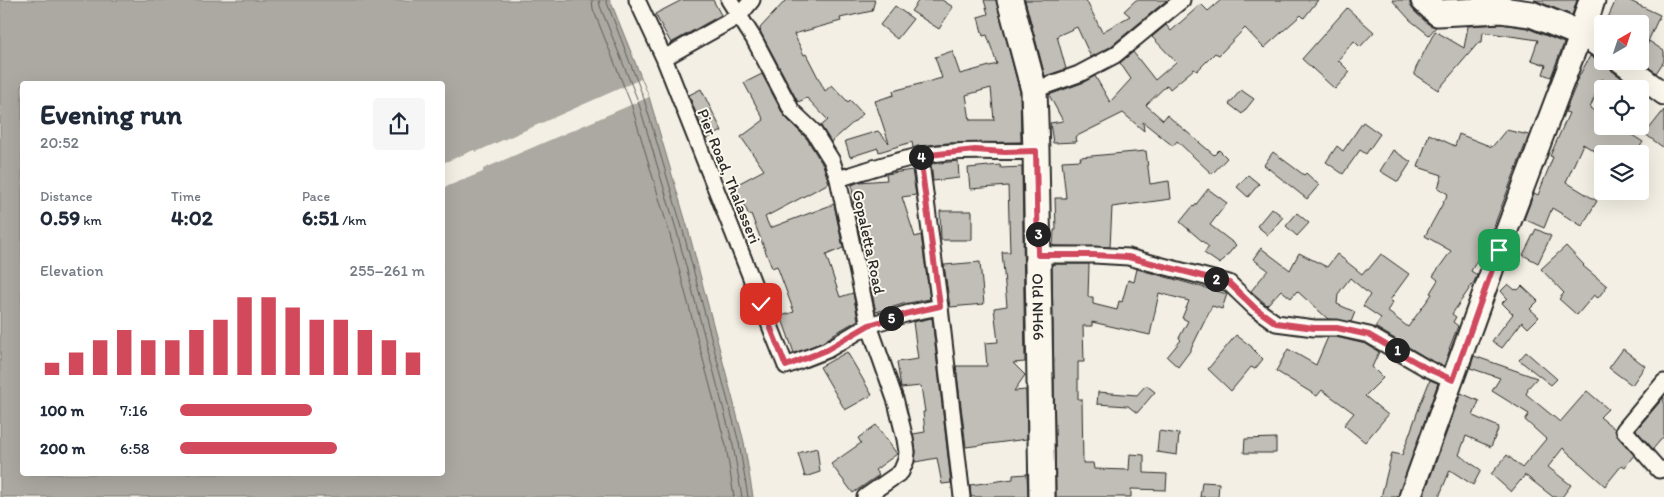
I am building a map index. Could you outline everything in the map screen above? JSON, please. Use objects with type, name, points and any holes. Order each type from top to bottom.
[{"type":"main road","name":"Old NH66","points":[[1010,0],[1034,90],[1042,497]]},
{"type":"main road","points":[[1424,0],[1438,13],[1500,10],[1531,14],[1581,34],[1592,0]]},
{"type":"street","name":"Pier Road, Thalasseri","points":[[636,0],[664,58],[786,366],[826,350],[869,325]]},
{"type":"street","name":"Gopaletta Road","points":[[730,0],[754,39],[792,110],[814,132],[832,161],[838,179],[869,325],[896,402],[905,439],[906,460],[900,472],[865,497]]},
{"type":"street","points":[[664,58],[739,16],[752,0]]},
{"type":"street","points":[[1034,90],[1079,74],[1115,55],[1182,0]]},
{"type":"street","points":[[1410,497],[1499,250],[1581,34],[1594,43]]},
{"type":"street","points":[[1632,70],[1664,94]]},
{"type":"street","points":[[838,179],[920,156],[975,150],[1004,152],[1036,151]]},
{"type":"street","points":[[920,156],[940,306],[962,497]]},
{"type":"street","points":[[1038,255],[1128,257],[1229,283],[1255,308],[1276,323],[1314,328],[1337,328],[1369,335],[1426,368],[1453,380]]},
{"type":"street","points":[[869,325],[940,306]]},
{"type":"street","points":[[1664,382],[1624,430],[1659,470],[1664,469]]},
{"type":"water","points":[[0,0],[610,0],[649,97],[688,229],[744,442],[753,497],[0,497]]},
{"type":"pier","points":[[641,79],[649,97],[445,187],[445,162],[474,150],[476,152]]},
{"type":"building","points":[[682,0],[713,0],[721,15],[671,43],[655,14]]},
{"type":"building","points":[[786,0],[875,0],[872,11],[840,18],[841,21],[794,34],[825,91],[832,85],[863,114],[831,142],[821,126],[828,120],[807,98],[798,102],[761,33],[760,28]]},
{"type":"building","points":[[919,0],[942,0],[953,7],[939,29],[911,11]]},
{"type":"building","points":[[984,0],[996,0],[1020,92],[1021,142],[948,143],[913,148],[912,142],[879,152],[878,148],[850,157],[845,141],[878,131],[889,143],[875,101],[894,95],[893,91],[942,78],[935,57],[952,51],[960,74],[997,64],[987,35],[983,36],[978,17],[988,14]],"holes":[[[991,88],[994,120],[970,120],[966,95]]]},
{"type":"building","points":[[1025,0],[1086,0],[1102,32],[1130,16],[1124,11],[1136,0],[1167,0],[1110,47],[1091,57],[1077,27],[1057,36],[1066,69],[1045,76]]},
{"type":"building","points":[[1221,0],[1318,0],[1304,18],[1301,15],[1264,48],[1245,28],[1219,55],[1215,53],[1197,71],[1194,69],[1170,89],[1167,85],[1146,105],[1163,120],[1167,115],[1214,155],[1219,150],[1227,158],[1212,174],[1177,141],[1173,146],[1143,122],[1144,131],[1123,113],[1075,137],[1076,142],[1053,143],[1050,123],[1063,121],[1049,95],[1082,83],[1095,76],[1110,102],[1131,79],[1120,63],[1133,52],[1155,80],[1176,62],[1152,37],[1166,25],[1171,31],[1201,4],[1208,11]]},
{"type":"building","points":[[1392,0],[1410,0],[1410,5],[1414,11],[1428,24],[1436,27],[1429,35],[1410,20]]},
{"type":"building","points":[[1534,0],[1577,0],[1572,15]]},
{"type":"building","points":[[1616,0],[1628,0],[1660,15],[1649,39],[1649,15],[1609,15]]},
{"type":"building","points":[[895,6],[913,19],[897,39],[880,25]]},
{"type":"building","points":[[1347,8],[1374,32],[1360,47],[1354,41],[1338,60],[1350,72],[1335,89],[1302,59]]},
{"type":"building","points":[[1500,24],[1527,28],[1564,43],[1551,77],[1543,74],[1546,65],[1531,60],[1538,40],[1483,32],[1482,42],[1479,42],[1438,90],[1415,75],[1415,70],[1435,31],[1464,48],[1468,26]]},
{"type":"building","points":[[1649,41],[1664,51],[1664,61],[1656,73],[1649,67]]},
{"type":"building","points":[[1590,56],[1594,58],[1594,70],[1612,70],[1624,80],[1594,80],[1594,98],[1590,108],[1594,111],[1594,135],[1632,135],[1643,142],[1641,145],[1594,145],[1594,151],[1583,144],[1566,182],[1597,201],[1582,226],[1552,208],[1544,228],[1524,219],[1534,193],[1538,195],[1553,157],[1550,156],[1569,113],[1565,112],[1576,82]]},
{"type":"building","points":[[762,74],[784,116],[807,139],[823,165],[829,183],[765,217],[770,228],[834,204],[843,248],[826,255],[840,297],[853,293],[858,320],[823,342],[794,353],[781,316],[794,312],[777,266],[772,268],[751,214],[749,215],[734,186],[764,170],[741,137],[764,120],[744,83]]},
{"type":"building","points":[[701,89],[722,131],[706,139],[689,95]]},
{"type":"building","points":[[1241,90],[1254,99],[1242,114],[1229,104]]},
{"type":"building","points":[[1664,110],[1664,148],[1646,135],[1649,135],[1649,129]]},
{"type":"building","points":[[1363,122],[1380,134],[1366,154],[1360,150],[1343,174],[1326,162],[1337,146],[1343,151]]},
{"type":"building","points":[[1506,130],[1529,135],[1489,239],[1471,271],[1477,275],[1474,282],[1452,314],[1456,317],[1453,322],[1458,326],[1444,366],[1430,360],[1375,327],[1381,318],[1363,306],[1370,295],[1350,278],[1338,294],[1337,304],[1355,312],[1351,322],[1328,319],[1297,291],[1291,298],[1281,290],[1267,305],[1251,291],[1268,270],[1253,259],[1261,248],[1290,270],[1299,253],[1327,267],[1337,254],[1362,274],[1366,269],[1368,270],[1381,254],[1409,274],[1390,300],[1393,302],[1387,311],[1408,327],[1432,294],[1430,293],[1438,280],[1433,276],[1451,251],[1425,236],[1448,194],[1438,188],[1442,175],[1418,167],[1429,134],[1455,146],[1459,134],[1492,147]]},
{"type":"building","points":[[1393,150],[1411,162],[1398,182],[1380,171]]},
{"type":"building","points":[[1146,151],[1150,184],[1169,181],[1171,199],[1112,207],[1110,247],[1053,246],[1054,230],[1056,230],[1055,198],[1066,198],[1062,161],[1081,160],[1080,157]]},
{"type":"building","points":[[1273,152],[1304,175],[1306,173],[1319,185],[1307,199],[1264,165]]},
{"type":"building","points":[[958,161],[959,178],[933,181],[931,164]]},
{"type":"building","points":[[1000,165],[1001,168],[1022,167],[1025,362],[1013,363],[1025,375],[1014,391],[1026,390],[1027,439],[966,447],[956,366],[987,366],[985,343],[998,342],[994,308],[1007,306],[1002,252],[1010,252],[1008,186],[970,189],[968,168]]},
{"type":"building","points":[[912,170],[916,195],[902,197],[915,237],[921,235],[930,299],[876,312],[854,209],[852,185],[859,182],[887,180],[886,174]]},
{"type":"building","points":[[1248,175],[1259,184],[1248,197],[1237,187]]},
{"type":"building","points":[[1208,189],[1227,203],[1210,225],[1236,245],[1220,264],[1204,253],[1209,247],[1180,222]]},
{"type":"building","points":[[1272,208],[1283,217],[1268,235],[1257,226]]},
{"type":"building","points":[[940,211],[972,211],[972,240],[941,240]]},
{"type":"building","points":[[1297,213],[1309,223],[1297,236],[1286,226]]},
{"type":"building","points":[[1536,229],[1551,236],[1538,263],[1523,255]]},
{"type":"building","points":[[1566,246],[1583,266],[1607,286],[1598,298],[1594,295],[1577,315],[1559,299],[1564,293],[1541,269]]},
{"type":"building","points":[[980,262],[984,304],[950,307],[944,265]]},
{"type":"building","points":[[1052,264],[1089,264],[1088,297],[1093,297],[1093,304],[1117,310],[1119,301],[1122,302],[1128,280],[1134,282],[1137,269],[1227,294],[1222,309],[1212,306],[1190,351],[1178,367],[1167,357],[1181,340],[1179,338],[1188,321],[1182,318],[1189,301],[1159,293],[1150,335],[1092,322],[1092,326],[1083,326],[1084,362],[1078,362],[1078,399],[1082,399],[1083,463],[1093,463],[1094,469],[1129,470],[1130,454],[1144,455],[1144,473],[1167,474],[1166,490],[1131,489],[1131,497],[1056,497]]},
{"type":"building","points":[[1508,284],[1515,290],[1522,286],[1538,301],[1530,309],[1539,317],[1528,328],[1522,322],[1502,348],[1492,341],[1513,314],[1502,303],[1507,298],[1501,291]]},
{"type":"building","points":[[932,318],[951,483],[942,484],[937,458],[915,462],[916,451],[913,434],[925,432],[923,412],[925,412],[921,386],[901,388],[897,362],[918,359],[913,322]]},
{"type":"building","points":[[1236,335],[1252,347],[1263,359],[1255,369],[1251,367],[1231,391],[1208,369]]},
{"type":"building","points":[[1328,337],[1366,344],[1379,352],[1372,367],[1383,378],[1365,396],[1388,415],[1365,442],[1344,425],[1354,413],[1322,390],[1317,396],[1276,371],[1288,349],[1316,365]]},
{"type":"building","points":[[1623,349],[1645,366],[1632,385],[1609,368]]},
{"type":"building","points":[[847,352],[872,395],[845,410],[820,367]]},
{"type":"building","points":[[1526,352],[1557,379],[1551,385],[1519,360]]},
{"type":"building","points":[[1474,356],[1537,378],[1527,389],[1526,394],[1560,422],[1587,391],[1608,409],[1600,417],[1615,429],[1617,436],[1634,455],[1625,467],[1622,465],[1605,486],[1563,448],[1548,467],[1571,485],[1562,497],[1553,497],[1525,475],[1511,492],[1491,474],[1507,455],[1522,468],[1546,439],[1525,420],[1529,414],[1492,391],[1500,378],[1470,368]]},
{"type":"building","points":[[1430,380],[1438,383],[1398,497],[1381,497],[1392,453],[1402,455]]},
{"type":"building","points":[[1146,385],[1155,392],[1137,413],[1128,406],[1097,404],[1098,392],[1137,395]]},
{"type":"building","points":[[1461,393],[1479,401],[1473,416],[1499,427],[1491,447],[1466,436],[1459,455],[1481,470],[1473,485],[1450,470],[1439,497],[1423,497]]},
{"type":"building","points":[[1664,397],[1664,436],[1653,449],[1636,430]]},
{"type":"building","points":[[876,425],[897,454],[875,470],[879,475],[853,493],[831,464],[861,443],[858,438]]},
{"type":"building","points":[[1159,431],[1179,434],[1177,455],[1157,452]]},
{"type":"building","points":[[1276,438],[1276,453],[1244,453],[1245,439]]},
{"type":"building","points":[[817,448],[820,472],[805,477],[798,453]]},
{"type":"building","points":[[1027,474],[1028,497],[971,497],[970,485],[1013,479],[1013,475]]},
{"type":"building","points":[[1202,482],[1219,483],[1218,497],[1200,497]]},
{"type":"route","points":[[761,304],[786,366],[826,350],[869,325],[940,306],[920,156],[975,150],[1004,152],[1036,151],[1038,255],[1128,257],[1229,283],[1255,308],[1276,323],[1314,328],[1337,328],[1369,335],[1426,368],[1453,380],[1499,250]]}]
